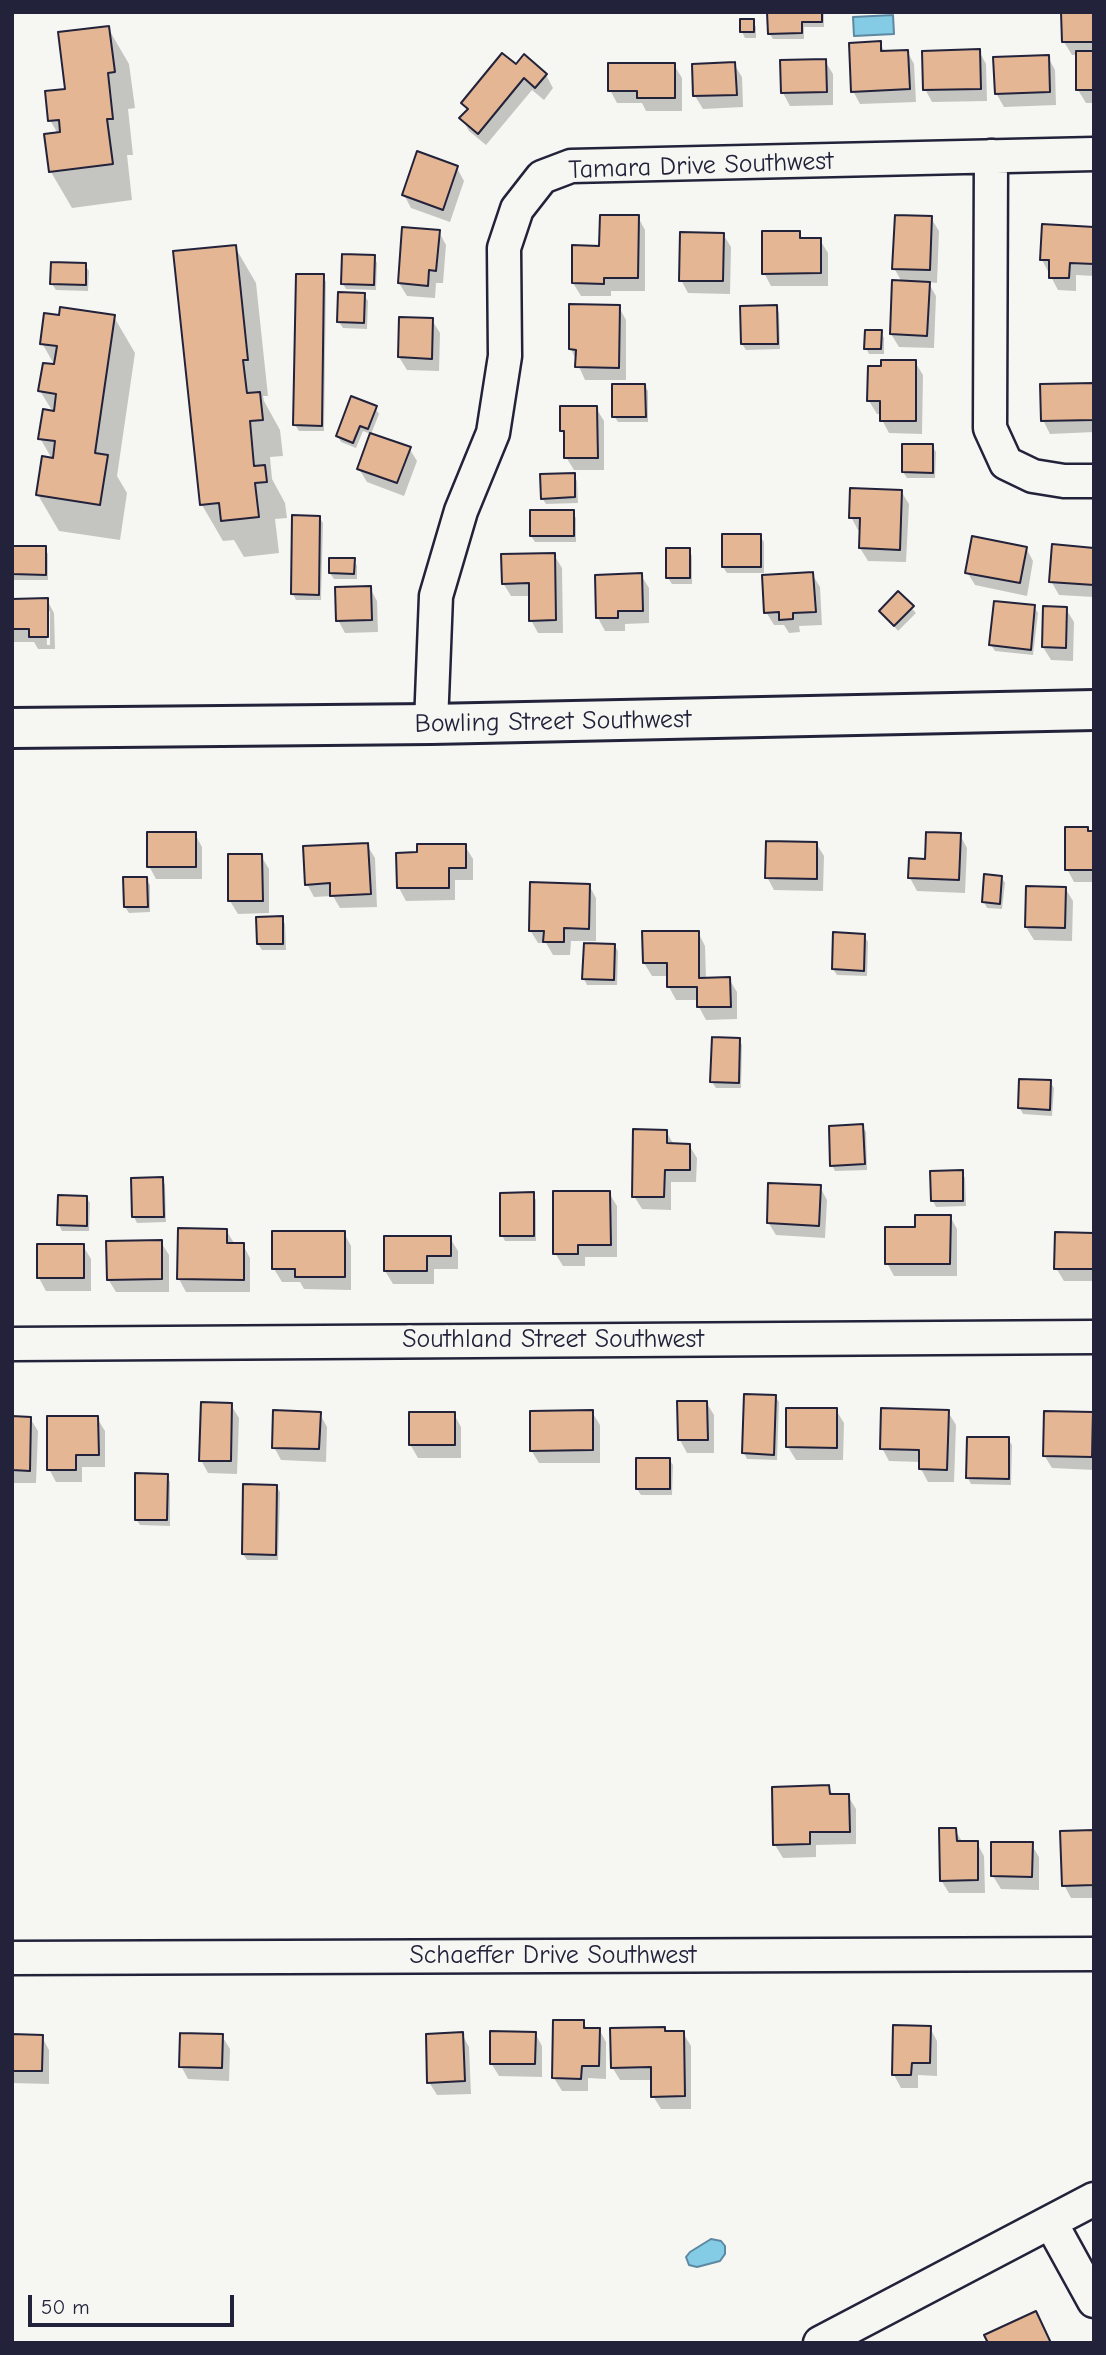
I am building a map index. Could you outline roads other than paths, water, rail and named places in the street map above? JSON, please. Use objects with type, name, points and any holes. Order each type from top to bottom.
[{"type":"main road","name":"Bowling Street Southwest","points":[[12,728],[431,724],[1094,710]]},
{"type":"street","name":"Tamara Drive Southwest","points":[[431,724],[436,596],[461,512],[493,433],[505,356],[504,248],[517,209],[542,177],[571,166],[1094,155]]},
{"type":"street","points":[[991,156],[990,428],[1006,463],[1032,476],[1064,481],[1094,481]]},
{"type":"street","name":"Southland Street Southwest","points":[[12,1343],[1094,1337]]},
{"type":"street","name":"Schaeffer Drive Southwest","points":[[12,1958],[1094,1954]]},
{"type":"street","points":[[820,2343],[1094,2199]]},
{"type":"street","points":[[1051,2223],[1094,2301]]},
{"type":"water","points":[[893,15],[894,34],[854,36],[853,17]]},
{"type":"water","points":[[711,2239],[721,2241],[725,2246],[725,2254],[720,2261],[697,2267],[689,2265],[686,2257],[690,2252]]}]
